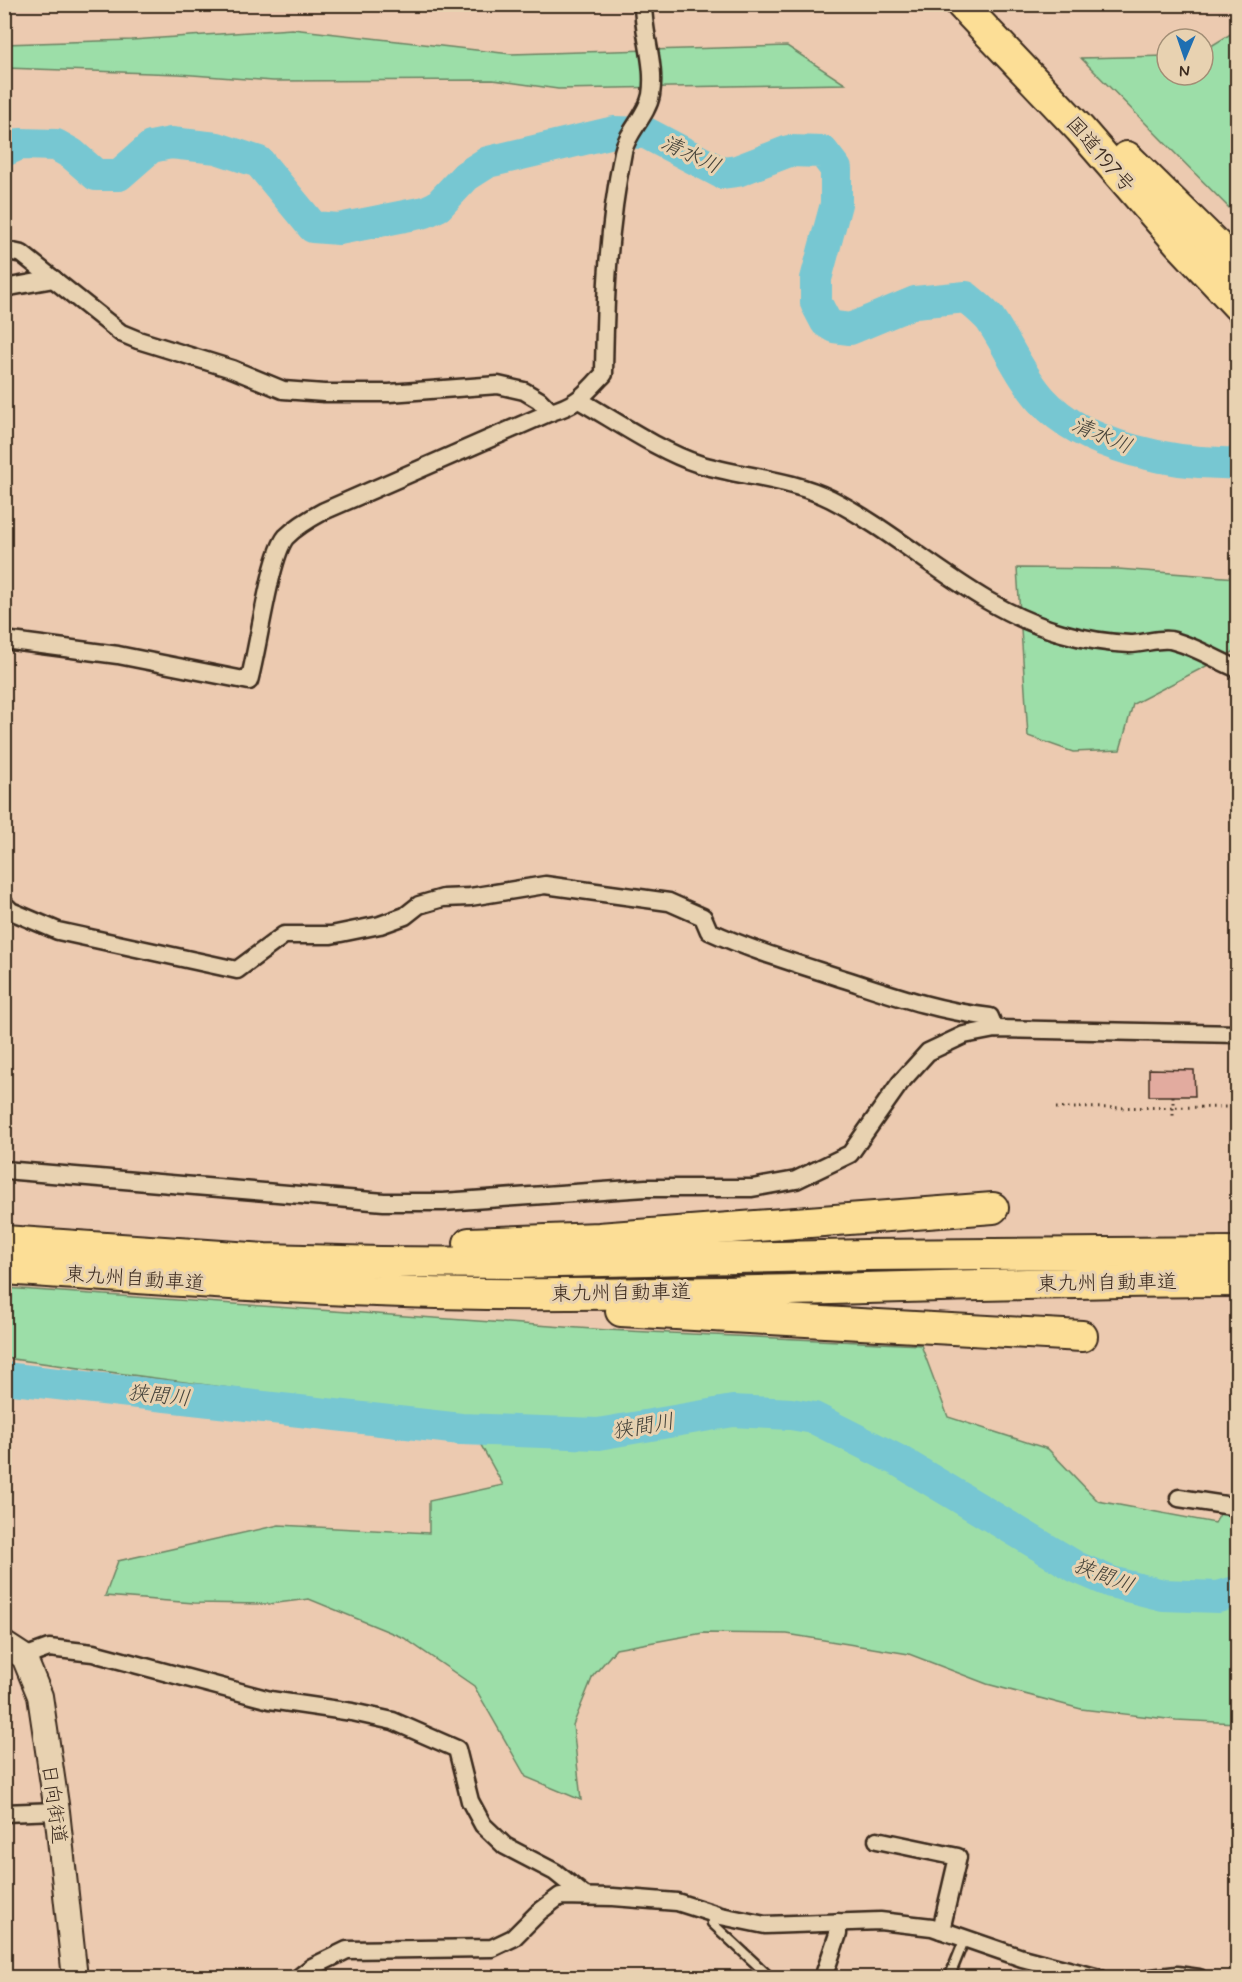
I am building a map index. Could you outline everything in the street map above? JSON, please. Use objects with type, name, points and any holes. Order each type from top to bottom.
[{"type":"highway","name":"国道197号","points":[[962,4],[1080,129],[1170,234],[1238,306]]},
{"type":"highway","name":"国道197号","points":[[975,4],[1238,266]]},
{"type":"highway","points":[[1202,231],[1238,260]]},
{"type":"highway","points":[[64,1246],[462,1244],[599,1238],[993,1208]]},
{"type":"highway","name":"東九州自動車道","points":[[4,1241],[265,1259],[413,1262],[1238,1252]]},
{"type":"highway","name":"東九州自動車道","points":[[4,1269],[371,1292],[676,1292],[1125,1281],[1238,1281]]},
{"type":"highway","points":[[371,1292],[532,1306],[1082,1336]]},
{"type":"street","points":[[4,640],[118,655],[249,681],[258,650],[276,554],[285,538],[301,524],[324,511],[551,412],[572,406],[579,400],[604,375],[609,227],[624,148],[651,97],[652,69],[643,28],[644,4]]},
{"type":"street","points":[[4,250],[22,254],[121,333],[232,369],[283,390],[324,393],[389,393],[498,385],[524,391],[539,400],[551,412]]},
{"type":"street","points":[[4,288],[54,279]]},
{"type":"street","points":[[579,400],[636,433],[696,463],[738,476],[801,487],[830,499],[880,527],[958,584],[1011,615],[1063,634],[1131,644],[1169,640],[1238,669]]},
{"type":"street","points":[[4,903],[11,911],[58,931],[109,940],[196,963],[237,969],[284,935],[331,935],[380,925],[405,916],[419,905],[442,898],[471,897],[545,885],[592,890],[669,902],[703,916],[709,930],[746,947],[892,997],[946,1012],[990,1017],[995,1029]]},
{"type":"street","points":[[4,1170],[384,1202],[443,1202],[646,1188],[752,1188],[796,1180],[850,1154],[900,1083],[928,1052],[964,1035],[995,1029],[1238,1034]]},
{"type":"street","points":[[1179,1497],[1238,1507]]},
{"type":"street","points":[[14,1651],[49,1647],[93,1653],[270,1700],[352,1712],[393,1721],[457,1749],[470,1802],[483,1825],[505,1846],[555,1872],[585,1896]]},
{"type":"street","name":"日向街道","points":[[14,1651],[40,1696],[57,1811],[75,1977]]},
{"type":"street","points":[[4,1813],[57,1811]]},
{"type":"street","points":[[877,1840],[958,1857],[941,1930]]},
{"type":"street","points":[[298,1977],[347,1950],[492,1948],[513,1938],[539,1912],[560,1896],[677,1902],[711,1913],[765,1925],[880,1922],[941,1930],[1022,1958],[1100,1977]]},
{"type":"street","points":[[823,1977],[838,1934],[838,1922]]},
{"type":"street","points":[[1150,1977],[1177,1975],[1199,1977]]},
{"type":"lane","points":[[711,1913],[712,1923],[771,1977]]},
{"type":"lane","points":[[949,1977],[965,1938]]},
{"type":"path","points":[[1173,1096],[1173,1117]]},
{"type":"path","points":[[1056,1108],[1238,1107]]},
{"type":"green space","points":[[292,29],[511,54],[787,46],[845,84],[558,89],[493,80],[273,81],[179,74],[5,68],[4,44],[132,40]]},
{"type":"green space","points":[[1237,30],[1237,216],[1081,58],[1155,56],[1155,87],[1215,87],[1215,44]]},
{"type":"green space","points":[[1017,568],[1118,569],[1237,578],[1237,650],[1133,704],[1120,750],[1073,752],[1028,736]]},
{"type":"green space","points":[[5,1288],[607,1330],[921,1345],[948,1417],[1048,1449],[1098,1501],[1215,1523],[1237,1488],[1237,1723],[1176,1720],[1081,1709],[987,1684],[909,1654],[787,1634],[703,1633],[616,1649],[593,1676],[573,1725],[581,1800],[526,1777],[474,1686],[404,1638],[309,1599],[269,1604],[194,1603],[105,1596],[118,1561],[279,1525],[429,1533],[429,1501],[503,1485],[467,1420],[5,1358]]},
{"type":"building","points":[[1149,1069],[1194,1070],[1195,1096],[1149,1096]]},
{"type":"waterway","name":"清水川","points":[[4,151],[20,144],[56,145],[72,154],[96,175],[119,175],[151,147],[171,143],[217,148],[259,162],[313,227],[339,229],[425,212],[438,206],[466,176],[488,162],[614,132],[646,133],[722,173],[737,171],[789,151],[823,152],[836,169],[836,204],[816,279],[816,303],[826,322],[834,327],[850,329],[915,302],[966,297],[990,319],[1028,381],[1042,400],[1060,417],[1107,442],[1160,457],[1187,461],[1238,463]]},
{"type":"waterway","name":"狭間川","points":[[4,1378],[461,1429],[598,1434],[733,1411],[791,1414],[814,1418],[901,1462],[1076,1567],[1111,1582],[1163,1595],[1218,1597],[1238,1591]]}]
